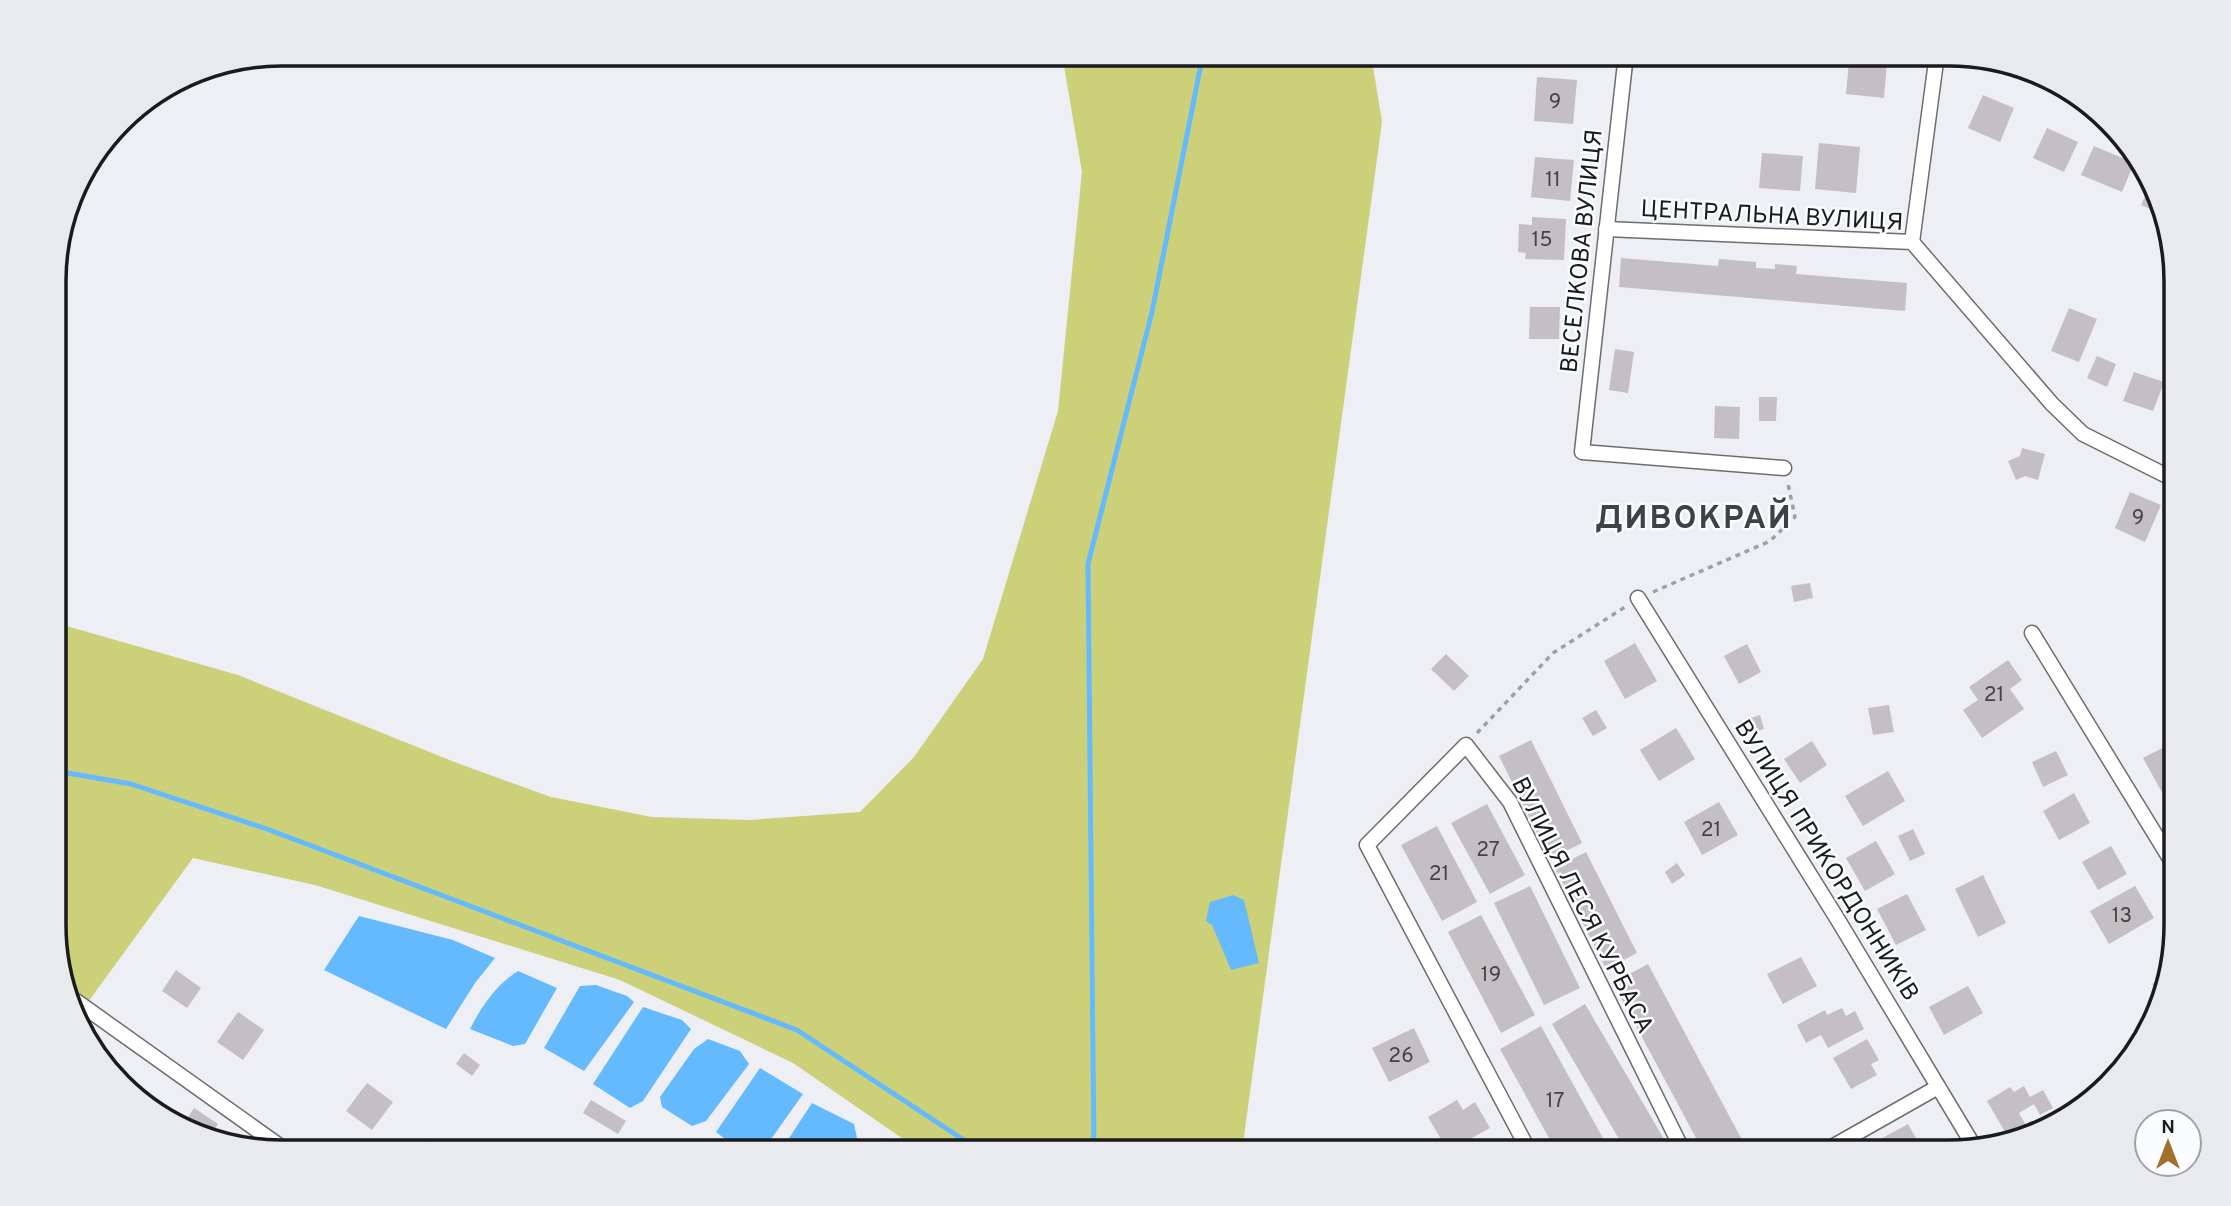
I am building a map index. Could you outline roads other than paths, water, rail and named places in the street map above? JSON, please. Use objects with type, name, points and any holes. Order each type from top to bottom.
[{"type":"street","name":"ВЕСЕЛКОВА ВУЛИЦЯ","points":[[1625,66],[1582,452],[1784,468]]},
{"type":"street","points":[[1912,242],[1935,66]]},
{"type":"street","name":"ЦЕНТРАЛЬНА ВУЛИЦЯ","points":[[1606,229],[1912,242],[2052,404],[2083,434],[2164,474]]},
{"type":"street","name":"ВУЛИЦЯ ПРИКОРДОННИКІВ","points":[[1638,598],[1969,1138]]},
{"type":"street","points":[[2032,633],[2164,849]]},
{"type":"street","name":"ВУЛИЦЯ ЛЕСЯ КУРБАСА","points":[[1523,1139],[1367,845],[1466,744],[1510,802],[1678,1139]]},
{"type":"street","points":[[83,1007],[270,1139]]},
{"type":"street","points":[[1846,1139],[1938,1087]]},
{"type":"water","points":[[1233,895],[1244,900],[1259,963],[1231,970],[1212,925],[1206,921],[1210,902]]},
{"type":"water","points":[[359,916],[453,940],[495,958],[475,983],[446,1029],[324,970]]},
{"type":"water","points":[[518,971],[557,988],[525,1044],[513,1046],[470,1029],[490,997],[503,982]]},
{"type":"water","points":[[596,985],[627,996],[634,1002],[584,1071],[544,1048],[580,986]]},
{"type":"water","points":[[643,1007],[682,1020],[691,1029],[643,1101],[630,1108],[593,1084]]},
{"type":"water","points":[[708,1039],[740,1051],[749,1064],[706,1121],[692,1126],[662,1107],[660,1097],[694,1049]]},
{"type":"water","points":[[760,1068],[803,1094],[771,1140],[726,1140],[716,1132]]},
{"type":"water","points":[[812,1103],[854,1124],[857,1138],[856,1140],[788,1140]]},
{"type":"waterway","points":[[1094,1140],[1088,564],[1152,312],[1201,66]]},
{"type":"waterway","points":[[66,773],[131,784],[267,829],[797,1030],[963,1140]]},
{"type":"district","name":"ДИВОКРАЙ","points":[[1694,517]]}]
